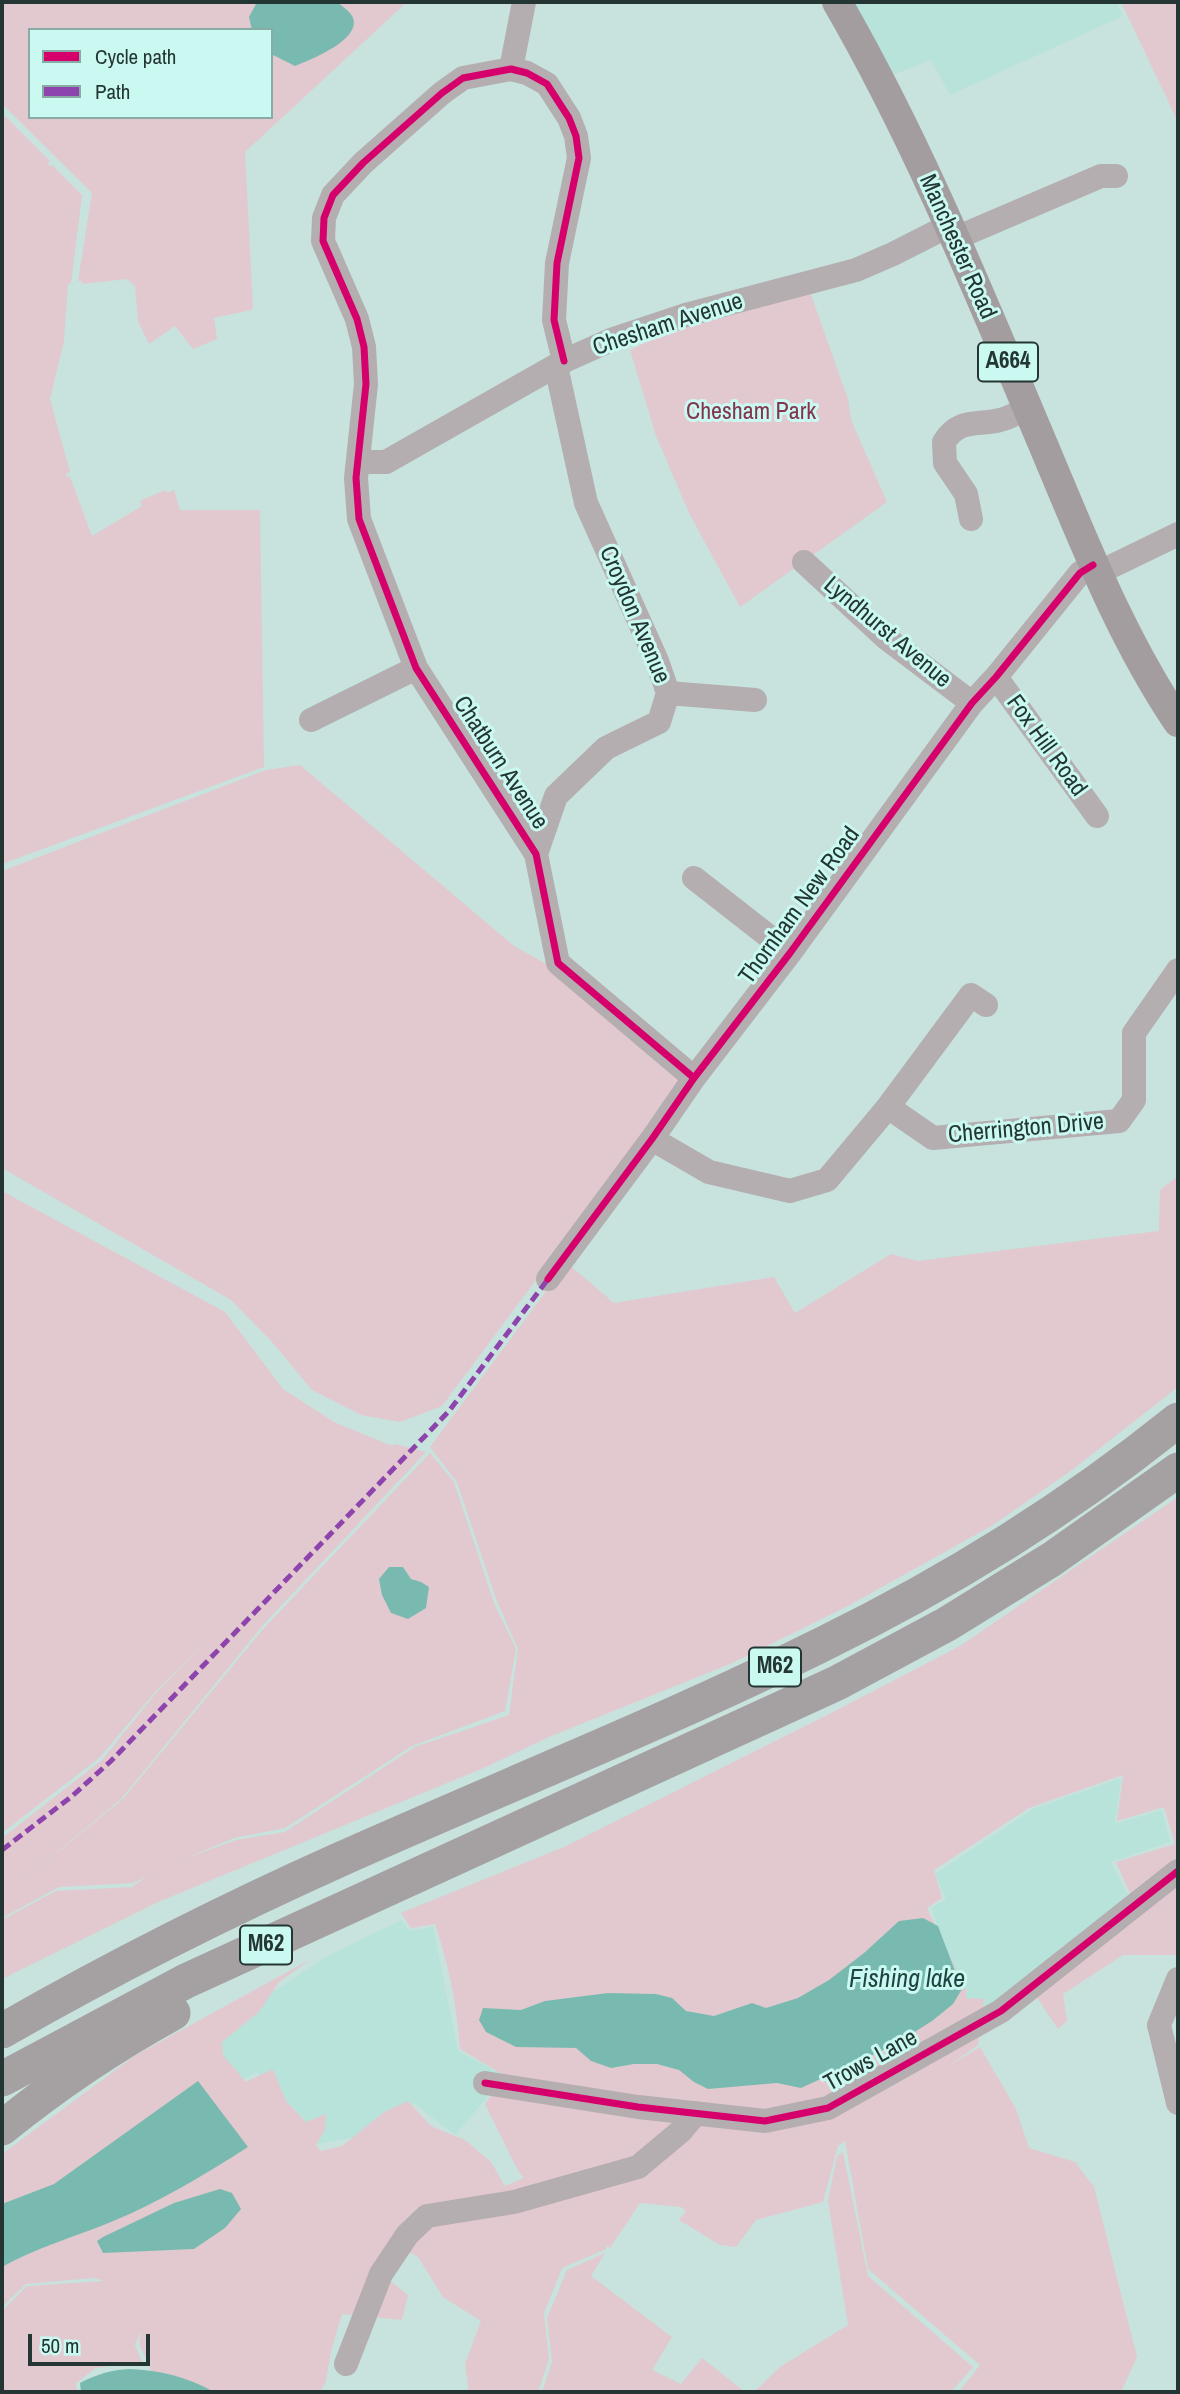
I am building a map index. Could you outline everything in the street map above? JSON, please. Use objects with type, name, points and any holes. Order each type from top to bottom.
[{"type":"highway","name":"M62","points":[[2,2031],[160,1945],[342,1859],[567,1762],[824,1644],[927,1589],[1033,1524],[1178,1420]]},
{"type":"highway","name":"M62","points":[[2,2079],[186,1981],[837,1683],[947,1624],[1052,1559],[1178,1470]]},
{"type":"highway","name":"M62","points":[[2,2128],[41,2098],[161,2019],[263,1962],[534,1821]]},
{"type":"highway","name":"M62","points":[[2,2005],[200,1914],[342,1859]]},
{"type":"main road","name":"Manchester Road","points":[[836,2],[858,38],[953,232],[1096,569],[1151,678],[1178,722]]},
{"type":"street","points":[[511,69],[524,2]]},
{"type":"street","name":"Croydon Avenue","points":[[511,69],[547,83],[569,118],[576,136],[579,158],[557,263],[555,309],[560,363],[586,503],[657,661],[668,693],[659,722],[606,748],[556,796],[536,854]]},
{"type":"street","name":"Chatburn Avenue","points":[[511,69],[463,78],[442,93],[363,163],[333,195],[324,218],[323,241],[357,319],[364,347],[366,384],[356,478],[359,519],[415,668],[536,854],[558,963],[694,1078]]},
{"type":"street","name":"Chesham Avenue","points":[[358,462],[386,462],[560,363],[611,340],[689,314],[856,270],[1101,176],[1116,176]]},
{"type":"street","points":[[971,519],[968,501],[971,484],[945,463],[944,442],[950,432],[967,423],[1005,419],[1027,408]]},
{"type":"street","name":"Thornham New Road","points":[[548,1279],[972,703],[1080,573],[1096,569],[1178,534]]},
{"type":"street","name":"Lyndhurst Avenue","points":[[804,562],[886,638],[972,703]]},
{"type":"street","points":[[312,720],[415,668]]},
{"type":"street","name":"Fox Hill Road","points":[[996,677],[1097,816]]},
{"type":"street","points":[[668,693],[755,700]]},
{"type":"street","points":[[694,878],[790,953]]},
{"type":"street","name":"Cherrington Drive","points":[[888,1107],[933,1138],[1119,1121],[1134,1100],[1134,1033],[1178,970]]},
{"type":"street","points":[[652,1139],[709,1172],[790,1191],[827,1180],[888,1107],[971,995],[986,1005]]},
{"type":"street","name":"Trows Lane","points":[[485,2083],[638,2107],[765,2121],[828,2108],[1001,2011],[1178,1871]]},
{"type":"street","points":[[1178,1979],[1160,2025],[1178,2103]]},
{"type":"street","points":[[346,2364],[381,2274],[407,2235],[427,2216],[514,2202],[638,2167],[681,2131],[695,2113]]},
{"type":"shaded area","points":[[849,2],[1116,2],[1123,16],[950,95],[931,60],[884,78]]},
{"type":"shaded area","points":[[1121,1778],[1115,1824],[1162,1810],[1170,1842],[1111,1862],[1129,1898],[974,2020],[931,1908],[946,1899],[935,1874],[1033,1809]]},
{"type":"shaded area","points":[[402,1920],[409,1931],[433,1927],[458,2051],[505,2076],[455,2135],[415,2104],[359,2136],[318,2144],[256,2072],[235,2086],[198,2041],[329,1955]]},
{"type":"green space","points":[[2,2],[407,2],[245,152],[253,308],[214,318],[217,339],[193,349],[175,326],[149,344],[138,321],[135,286],[127,279],[82,284],[82,281],[78,281],[92,193],[2,104]]},
{"type":"green space","points":[[1121,2],[1178,2],[1178,122]]},
{"type":"green space","points":[[2,113],[50,161],[47,164],[52,165],[82,195],[71,283],[68,284],[64,341],[50,399],[70,472],[66,473],[67,477],[70,477],[92,536],[142,506],[140,501],[165,490],[167,493],[174,490],[180,510],[260,510],[264,767],[2,864]]},
{"type":"green space","name":"Chesham Park","points":[[810,292],[848,399],[851,420],[887,502],[740,607],[690,515],[656,436],[630,350],[687,323]]},
{"type":"green space","points":[[300,765],[514,946],[550,966],[685,1080],[442,1406],[400,1422],[361,1415],[312,1390],[272,1342],[231,1300],[2,1168],[2,871],[266,770]]},
{"type":"green space","points":[[1178,1176],[1178,1387],[1072,1470],[993,1525],[848,1606],[730,1664],[549,1737],[486,1767],[158,1902],[2,1979],[2,1920],[56,1891],[132,1887],[148,1876],[134,1883],[59,1887],[2,1918],[2,1838],[102,1760],[157,1692],[209,1638],[156,1691],[99,1758],[2,1833],[2,1191],[225,1312],[283,1389],[334,1422],[392,1446],[395,1444],[426,1452],[264,1624],[121,1799],[17,1885],[123,1799],[264,1628],[430,1453],[454,1482],[494,1603],[516,1649],[505,1711],[412,1746],[285,1828],[234,1838],[184,1859],[236,1840],[285,1832],[415,1747],[509,1715],[518,1649],[496,1599],[457,1482],[430,1447],[567,1263],[614,1303],[774,1277],[795,1313],[891,1254],[917,1261],[1159,1231],[1160,1190]]},
{"type":"green space","points":[[1178,1497],[1178,1953],[1123,1955],[1063,1994],[1067,2021],[1058,2029],[1032,1990],[1132,1898],[1116,1862],[1175,1844],[1164,1807],[1117,1821],[1123,1775],[1029,1808],[934,1870],[942,1898],[927,1908],[966,1990],[966,1998],[984,1999],[978,2045],[949,2066],[980,2047],[1016,2109],[1029,2148],[1075,2162],[1094,2187],[1137,2357],[1121,2392],[959,2392],[980,2365],[868,2269],[845,2141],[838,2146],[823,2202],[756,2220],[736,2247],[720,2245],[679,2220],[686,2211],[681,2207],[640,2203],[610,2248],[607,2246],[606,2249],[562,2268],[544,2313],[549,2359],[538,2392],[469,2392],[465,2364],[481,2321],[443,2297],[418,2257],[411,2253],[387,2255],[378,2271],[408,2295],[402,2320],[342,2314],[331,2351],[326,2381],[320,2392],[153,2392],[150,2366],[139,2344],[141,2331],[135,2345],[142,2362],[96,2368],[76,2383],[77,2392],[2,2392],[2,2311],[27,2286],[104,2281],[94,2278],[26,2284],[2,2307],[2,2154],[136,2055],[311,1959],[279,1982],[259,2012],[222,2042],[223,2055],[246,2082],[273,2069],[286,2101],[306,2122],[326,2114],[325,2130],[316,2145],[321,2151],[342,2146],[384,2112],[408,2101],[431,2126],[465,2140],[491,2162],[505,2186],[524,2178],[485,2104],[505,2076],[460,2049],[452,1986],[435,1924],[411,1928],[401,1913],[566,1846],[960,1646]]},
{"type":"green space","points":[[843,2152],[868,2276],[973,2367],[951,2392],[754,2392],[780,2367],[848,2325],[828,2201],[837,2156]]},
{"type":"green space","points":[[605,2253],[591,2276],[672,2337],[652,2370],[681,2384],[702,2358],[745,2392],[542,2392],[552,2362],[547,2318],[567,2270]]},
{"type":"water","points":[[257,2],[337,2],[352,16],[353,26],[349,34],[333,48],[295,66],[273,55],[273,28],[252,28],[249,17]]},
{"type":"water","points":[[389,1567],[403,1567],[411,1579],[429,1587],[426,1608],[408,1619],[391,1613],[382,1595],[379,1579]]},
{"type":"water","name":"Fishing lake","points":[[923,1918],[938,1926],[962,1989],[953,2004],[894,2045],[801,2088],[777,2083],[708,2089],[679,2070],[657,2064],[611,2068],[591,2061],[576,2048],[516,2047],[486,2032],[479,2020],[483,2008],[521,2010],[545,2001],[608,1993],[656,1994],[672,1998],[686,2011],[714,2016],[752,2003],[766,2008],[798,1998],[829,1980],[899,1921]]},
{"type":"water","points":[[198,2081],[248,2147],[147,2206],[2,2267],[2,2204],[54,2184]]},
{"type":"water","points":[[220,2189],[232,2193],[241,2209],[225,2228],[194,2249],[103,2253],[97,2241],[174,2203]]},
{"type":"water","points":[[130,2369],[173,2375],[214,2392],[81,2392],[80,2383],[86,2380],[104,2373]]},
{"type":"marked path","points":[[2,1850],[71,1797],[111,1761],[449,1411],[548,1279]]},
{"type":"cycle path","points":[[564,361],[554,320],[557,263],[579,158],[576,136],[569,118],[547,84],[527,73],[511,69],[463,78],[442,93],[363,163],[333,195],[324,218],[323,241],[357,319],[364,347],[366,384],[356,478],[359,519],[416,668],[536,854],[558,963],[694,1078]]},
{"type":"cycle path","points":[[548,1279],[972,703],[1080,573],[1093,565]]},
{"type":"cycle path","points":[[485,2083],[638,2107],[765,2121],[828,2108],[1001,2011],[1178,1871]]}]
